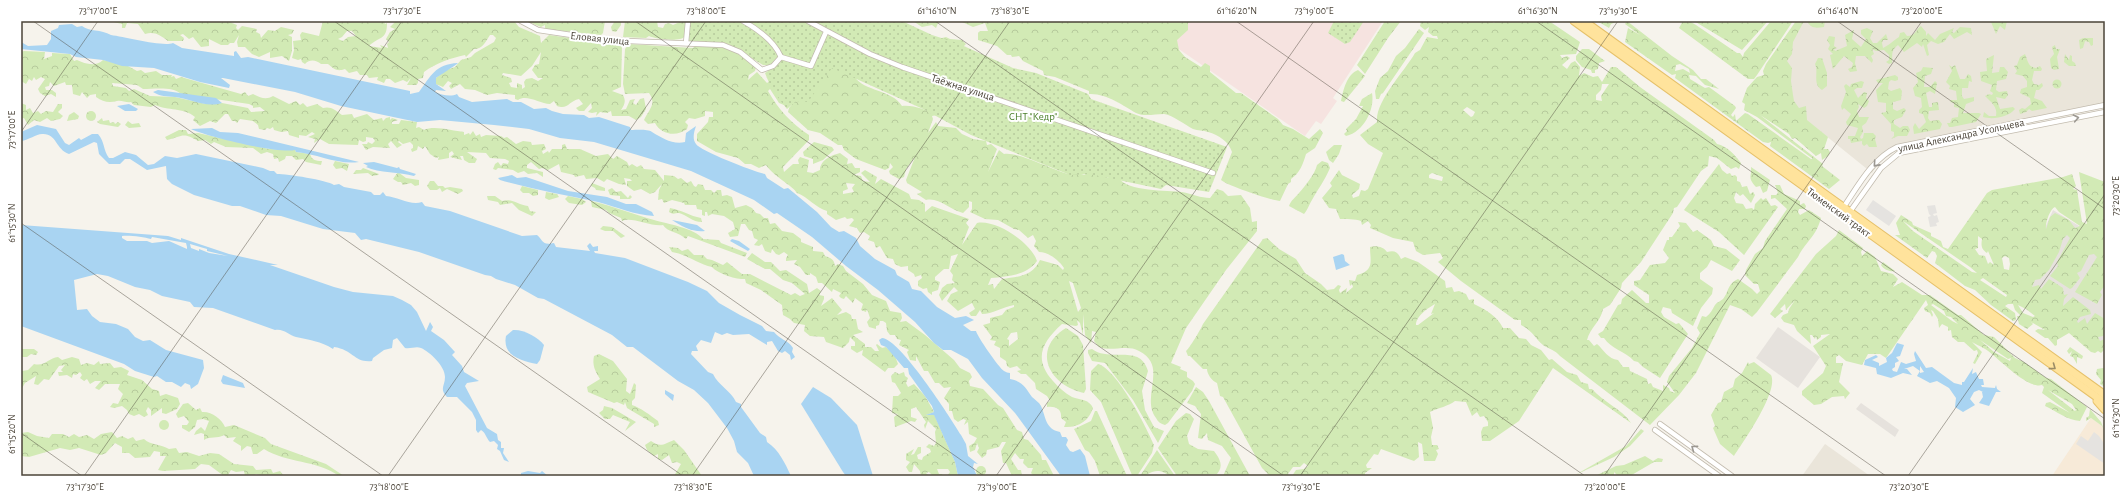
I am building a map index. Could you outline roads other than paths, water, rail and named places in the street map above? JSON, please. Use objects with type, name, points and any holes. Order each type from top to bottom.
[{"type":"main road","name":"Тюменский тракт","points":[[1574,21],[2072,381],[2105,403]]},
{"type":"main road","name":"Тюменский тракт","points":[[1584,21],[1846,211],[2105,395]]},
{"type":"main road","points":[[2072,381],[2092,396],[2105,410]]},
{"type":"street","name":"Еловая улица","points":[[521,21],[538,30],[605,40],[710,44],[735,48],[762,70],[773,66],[781,57]]},
{"type":"street","points":[[684,43],[688,21]]},
{"type":"street","points":[[744,21],[775,45],[781,57],[811,66],[826,32]]},
{"type":"street","name":"Таёжная улица","points":[[808,21],[826,32],[870,54],[917,72],[1213,173]]},
{"type":"street","name":"улица Александра Усольцева","points":[[1846,211],[1878,161],[1887,152],[1897,147],[2105,105]]},
{"type":"street","name":"улица Александра Усольцева","points":[[1846,211],[1881,168],[1899,153],[2105,112]]},
{"type":"street","points":[[1660,424],[1732,476]]},
{"type":"street","points":[[1655,430],[1719,476]]},
{"type":"water","points":[[72,24],[77,27],[82,26],[111,35],[161,44],[173,43],[182,48],[234,56],[234,52],[236,51],[241,58],[248,57],[410,91],[410,94],[419,92],[434,72],[439,68],[458,63],[436,78],[436,84],[446,91],[436,90],[435,92],[446,95],[457,94],[459,97],[472,102],[507,99],[513,102],[521,102],[534,109],[546,108],[563,114],[584,115],[589,118],[599,117],[630,127],[631,130],[650,131],[664,139],[676,143],[685,142],[686,133],[696,126],[694,140],[700,147],[728,161],[765,174],[767,178],[784,189],[788,188],[817,212],[831,227],[839,232],[844,231],[856,238],[860,246],[875,259],[895,270],[897,275],[909,282],[912,289],[921,291],[937,307],[955,318],[966,316],[974,320],[963,325],[971,331],[976,331],[998,364],[1004,371],[1010,373],[1010,379],[1021,383],[1039,403],[1051,428],[1060,432],[1062,437],[1066,437],[1068,440],[1066,445],[1070,451],[1073,452],[1080,449],[1085,456],[1090,476],[1061,476],[1015,413],[982,378],[968,359],[951,350],[943,350],[934,343],[915,322],[812,237],[777,213],[774,214],[754,200],[691,171],[594,142],[560,138],[529,129],[440,120],[417,122],[341,106],[295,92],[223,78],[221,78],[230,85],[229,88],[200,82],[154,68],[122,66],[103,60],[76,57],[70,54],[21,49],[21,42],[28,46],[47,45],[51,39],[51,31],[58,28],[59,25]]},
{"type":"water","points":[[158,90],[216,98],[222,103],[204,104],[181,98],[161,96],[153,92]]},
{"type":"water","points":[[129,104],[138,109],[136,111],[125,111],[117,106]]},
{"type":"water","points":[[37,125],[56,129],[65,143],[69,145],[79,138],[81,140],[92,134],[98,134],[109,158],[113,158],[125,152],[136,155],[148,165],[154,164],[165,156],[177,158],[196,154],[263,168],[274,171],[277,174],[316,179],[334,185],[339,184],[344,187],[371,192],[374,195],[380,195],[383,192],[386,196],[413,203],[422,202],[425,206],[450,211],[522,236],[537,235],[543,242],[547,244],[554,243],[556,247],[590,251],[587,246],[590,243],[593,247],[598,246],[598,251],[594,251],[595,253],[625,258],[688,282],[707,291],[719,303],[762,326],[766,331],[774,332],[789,343],[793,348],[792,352],[795,357],[791,360],[790,355],[785,351],[782,353],[778,351],[772,341],[767,342],[767,345],[749,334],[733,335],[727,333],[722,335],[715,332],[711,343],[701,340],[696,346],[698,351],[692,351],[691,354],[708,372],[713,374],[736,402],[741,404],[741,407],[760,433],[766,437],[767,442],[778,453],[791,476],[754,476],[748,463],[737,452],[734,441],[727,428],[708,403],[694,390],[678,381],[633,347],[627,347],[612,335],[515,285],[419,252],[366,239],[361,240],[355,233],[323,229],[281,216],[266,215],[240,206],[232,206],[194,195],[172,184],[167,179],[166,166],[147,170],[130,159],[125,159],[120,164],[109,164],[99,154],[97,143],[94,142],[69,154],[64,152],[51,136],[47,134],[40,134],[21,141],[21,132]]},
{"type":"water","points":[[212,128],[220,132],[238,133],[359,162],[351,163],[335,161],[296,152],[295,150],[274,150],[227,140],[191,129]]},
{"type":"water","points":[[374,162],[397,168],[399,167],[400,169],[416,174],[414,176],[371,169],[366,167],[368,166],[363,163]]},
{"type":"water","points":[[512,175],[517,178],[526,177],[568,191],[607,197],[626,204],[636,204],[652,212],[654,216],[639,214],[598,202],[524,186],[500,180],[498,178]]},
{"type":"water","points":[[672,220],[697,225],[705,231],[692,230],[683,227]]},
{"type":"water","points":[[21,225],[168,236],[181,240],[181,238],[229,254],[278,265],[270,265],[334,287],[353,292],[393,296],[411,305],[417,312],[426,331],[430,322],[433,327],[431,331],[444,340],[455,352],[452,355],[462,366],[464,372],[479,381],[467,383],[465,386],[487,428],[497,434],[498,440],[501,442],[501,448],[504,448],[503,453],[509,462],[504,460],[500,451],[497,449],[498,445],[494,441],[490,442],[481,430],[478,433],[476,430],[476,420],[472,412],[457,397],[447,397],[443,392],[445,377],[443,368],[440,364],[429,353],[421,348],[405,348],[397,338],[393,340],[392,348],[384,350],[373,358],[372,361],[366,361],[361,360],[341,349],[334,347],[333,349],[319,342],[296,337],[283,331],[275,330],[213,308],[194,307],[190,302],[162,296],[150,290],[135,287],[108,276],[97,274],[74,280],[77,310],[87,309],[92,316],[100,322],[116,324],[128,329],[135,337],[143,341],[150,340],[166,350],[203,360],[204,368],[198,384],[191,389],[190,385],[185,383],[181,387],[172,382],[166,382],[157,376],[154,377],[135,371],[124,364],[21,326]],"holes":[[[122,236],[136,236],[151,239],[152,237],[186,243],[187,249],[169,241],[152,243],[147,241],[127,241],[122,238]],[[190,244],[207,249],[207,251],[228,256],[209,253],[199,249],[199,251],[191,248]]]},
{"type":"water","points":[[732,239],[739,241],[750,249],[748,251],[730,241]]},
{"type":"water","points":[[1342,254],[1344,255],[1345,261],[1350,265],[1336,270],[1333,257]]},
{"type":"water","points":[[513,330],[530,334],[544,345],[540,360],[537,364],[520,359],[510,353],[507,348],[506,336]]},
{"type":"water","points":[[882,338],[890,342],[912,364],[936,397],[966,444],[968,456],[978,464],[974,463],[973,467],[977,476],[958,476],[955,462],[934,415],[926,415],[934,412],[932,406],[909,374],[908,368],[904,368],[886,347],[881,345],[879,340]]},
{"type":"water","points":[[1897,343],[1904,345],[1900,356],[1896,357],[1899,361],[1895,363],[1895,367],[1892,369],[1893,371],[1897,372],[1901,362],[1906,364],[1916,361],[1914,354],[1915,351],[1926,368],[1932,367],[1954,383],[1962,385],[1962,382],[1964,382],[1973,368],[1972,374],[1976,372],[1979,379],[1983,379],[1984,385],[1981,385],[1982,387],[1995,388],[1996,385],[1997,389],[2001,392],[1996,392],[1989,406],[1979,403],[1983,397],[1983,392],[1979,390],[1974,392],[1970,399],[1975,405],[1963,412],[1955,407],[1956,398],[1949,388],[1937,381],[1930,383],[1917,376],[1920,371],[1913,366],[1904,369],[1907,369],[1912,375],[1903,373],[1891,378],[1877,374],[1876,368],[1864,365],[1865,360],[1876,355],[1878,357],[1872,360],[1879,363],[1879,366],[1887,362],[1886,358],[1892,353]],"holes":[[[1920,366],[1924,372],[1920,373]]]},
{"type":"water","points":[[223,375],[243,383],[245,388],[223,384],[221,381]]},
{"type":"water","points":[[813,387],[831,398],[857,425],[873,476],[846,476],[843,472],[801,404]]},
{"type":"water","points":[[665,390],[674,395],[673,401],[665,394]]},
{"type":"water","points":[[528,471],[540,473],[542,471],[548,476],[521,476],[521,473]]},
{"type":"park label","name":"СНТ \"Кедр\"","points":[[1033,116]]}]
